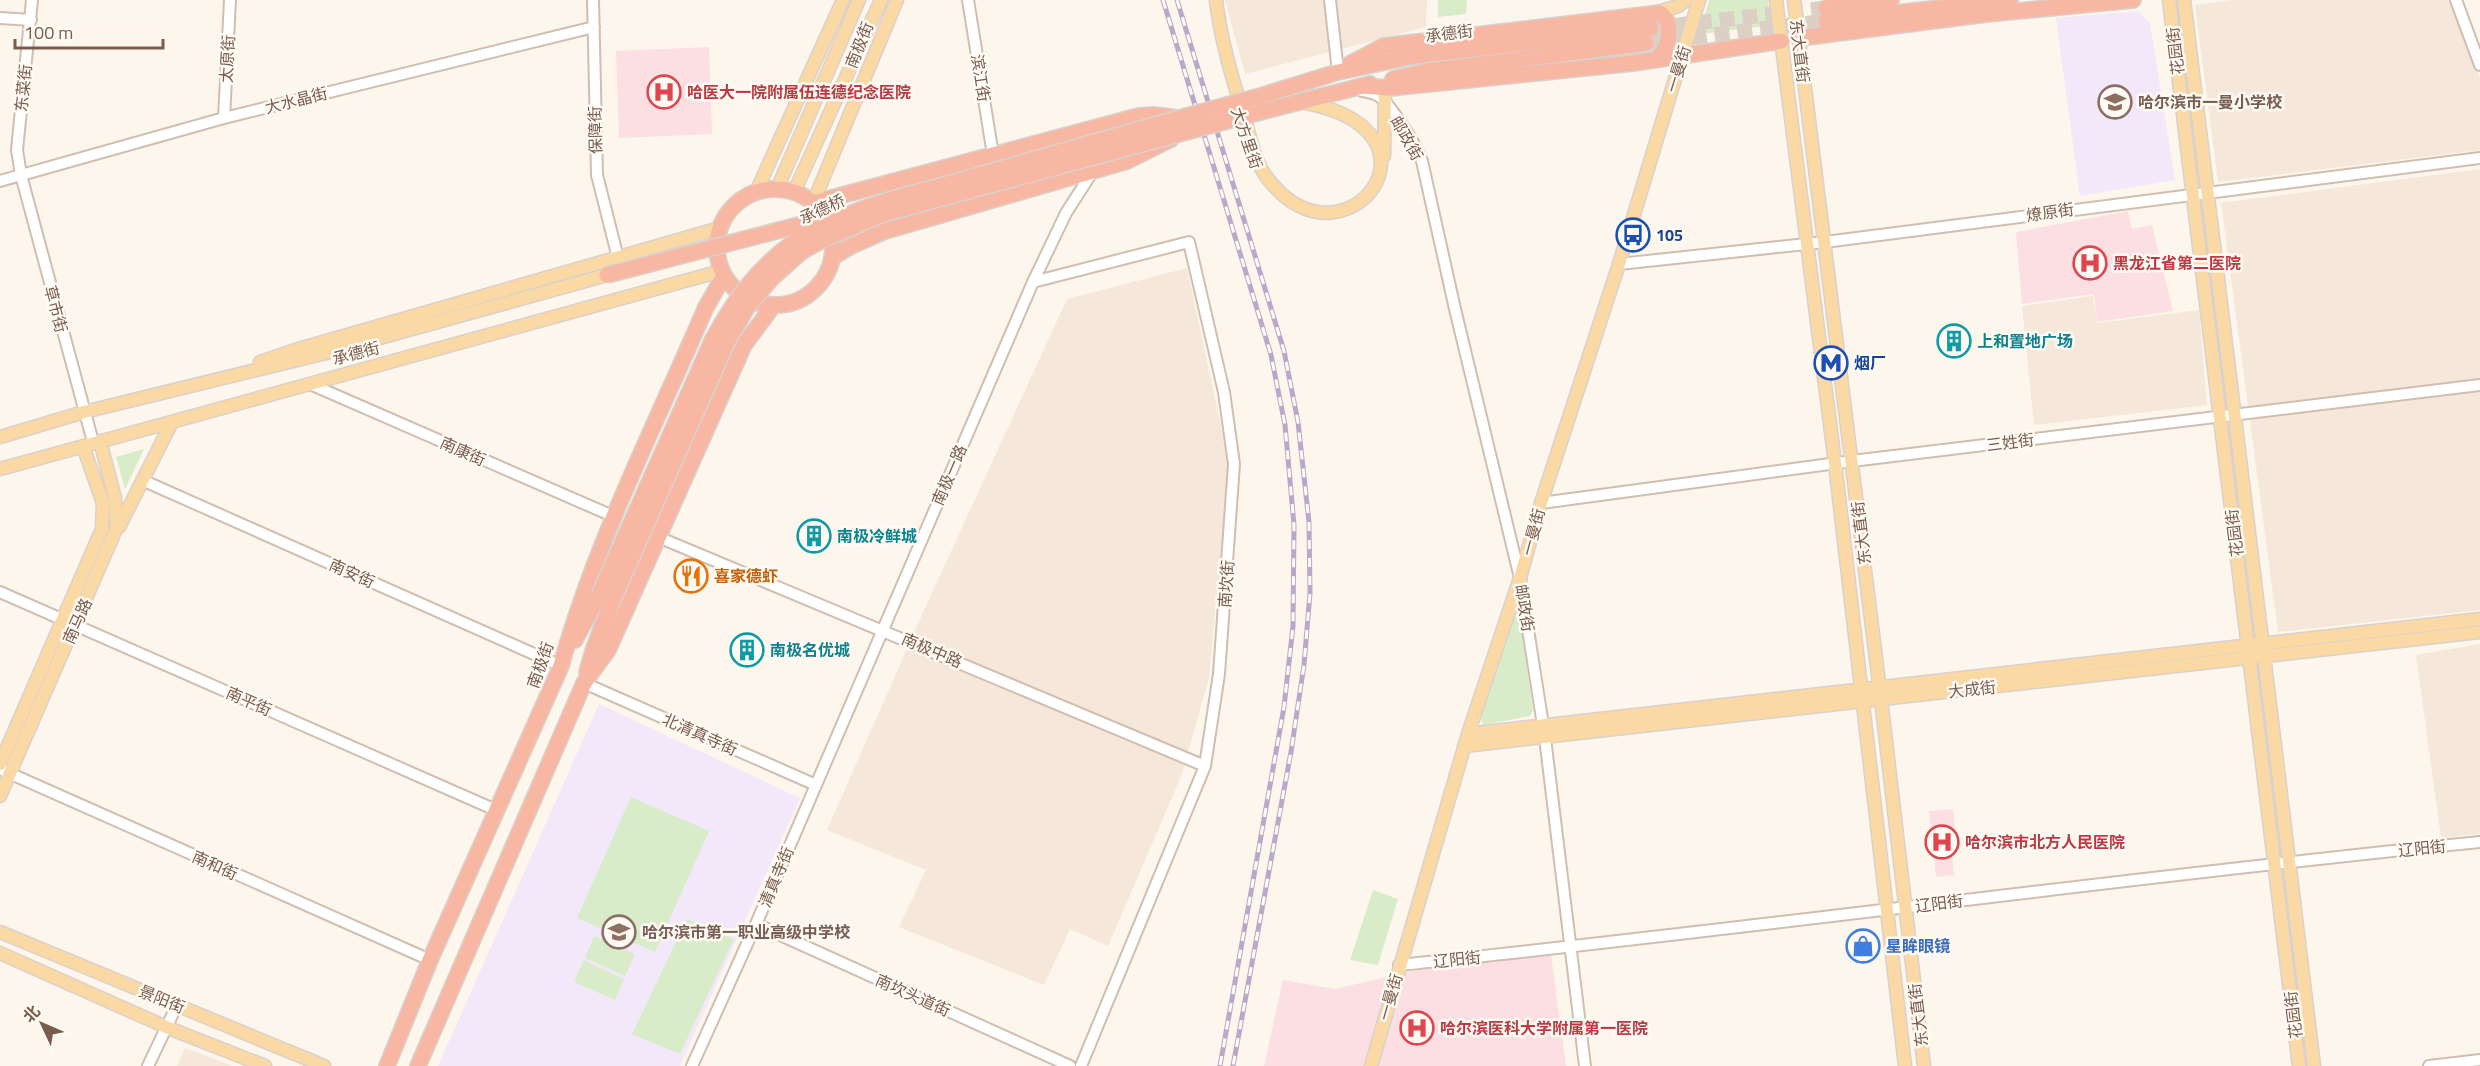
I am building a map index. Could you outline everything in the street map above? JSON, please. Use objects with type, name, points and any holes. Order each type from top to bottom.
[{"type":"highway","points":[[1891,0],[1826,14],[2010,0]]},
{"type":"highway","points":[[1798,38],[1986,14],[2133,0]]},
{"type":"highway","points":[[1338,72],[1384,46],[1655,13],[1664,15],[1668,31],[1666,48],[1655,59]]},
{"type":"highway","name":"承德街","points":[[1258,105],[1338,72],[1413,56],[1651,28]]},
{"type":"highway","points":[[1363,86],[1384,94],[1633,63],[1781,41]]},
{"type":"highway","points":[[1258,105],[1298,102],[1428,71],[1646,43]]},
{"type":"highway","name":"承德桥","points":[[605,599],[713,339],[745,286],[794,242],[831,223],[878,204],[1258,105]]},
{"type":"highway","points":[[813,203],[1139,116],[1154,115],[1180,126],[1145,154],[885,231],[859,241],[833,257]]},
{"type":"highway","name":"承德桥","points":[[605,599],[727,342],[748,306],[785,265],[824,239],[883,214],[1180,126]]},
{"type":"highway","points":[[777,189],[794,192],[820,210],[830,227],[834,247],[833,257],[822,283],[808,296],[791,304],[773,306],[756,303],[741,295],[723,273],[717,250],[720,228],[724,219],[738,202],[756,192],[777,189]]},
{"type":"highway","points":[[607,275],[878,204]]},
{"type":"highway","name":"南极街","points":[[387,1066],[430,960],[561,666],[575,616],[615,517],[723,273]]},
{"type":"highway","points":[[584,683],[608,650],[744,345],[773,306]]},
{"type":"highway","points":[[561,666],[605,599]]},
{"type":"highway","points":[[418,1066],[584,683],[605,599]]},
{"type":"main road","name":"南极街","points":[[756,192],[843,0]]},
{"type":"main road","name":"南极街","points":[[777,189],[859,0]]},
{"type":"main road","name":"南极街","points":[[794,192],[881,0]]},
{"type":"main road","name":"南极街","points":[[813,203],[897,0]]},
{"type":"main road","name":"大方里街","points":[[1214,0],[1225,71],[1252,159],[1266,186],[1287,204],[1313,215],[1332,217],[1348,216],[1369,202],[1377,192],[1384,171],[1384,94]]},
{"type":"main road","name":"大方里街","points":[[1214,0],[1229,67],[1262,171],[1276,189],[1308,208],[1329,212],[1344,211],[1357,205],[1370,193],[1378,180],[1381,167],[1380,156],[1374,141],[1364,126],[1335,110],[1298,102]]},
{"type":"main road","points":[[1655,13],[1678,6],[1686,0]]},
{"type":"main road","name":"一曼街","points":[[1371,1066],[1466,740],[1520,578],[1541,503],[1619,264],[1699,0]]},
{"type":"main road","name":"东大直街","points":[[1776,0],[1835,464],[1905,1066]]},
{"type":"main road","name":"东大直街","points":[[1794,0],[1924,1066]]},
{"type":"main road","name":"花园街","points":[[2169,0],[2299,1066]]},
{"type":"main road","name":"花园街","points":[[2184,0],[2314,1066]]},
{"type":"main road","points":[[187,388],[295,350],[720,228]]},
{"type":"main road","name":"承德街","points":[[0,470],[92,443],[723,273]]},
{"type":"main road","points":[[0,437],[84,412],[322,354],[607,275]]},
{"type":"main road","points":[[113,539],[172,422]]},
{"type":"main road","name":"南马路","points":[[0,764],[113,539],[118,515],[92,443]]},
{"type":"main road","name":"南马路","points":[[0,796],[5,771],[70,622],[97,544],[104,513],[92,443]]},
{"type":"main road","name":"大成街","points":[[1466,740],[2248,652],[2480,619]]},
{"type":"main road","name":"大成街","points":[[2263,650],[2480,632]]},
{"type":"main road","name":"景阳街","points":[[0,932],[324,1066]]},
{"type":"main road","name":"景阳街","points":[[0,953],[166,1026],[265,1066]]},
{"type":"street","name":"东菜街","points":[[21,175],[17,150],[32,0]]},
{"type":"street","name":"太原街","points":[[224,118],[230,0]]},
{"type":"street","name":"保障街","points":[[593,0],[597,175],[618,258]]},
{"type":"street","name":"滨江街","points":[[968,0],[993,155]]},
{"type":"street","points":[[1330,0],[1338,72]]},
{"type":"street","points":[[2456,0],[2480,65]]},
{"type":"street","points":[[0,18],[31,20]]},
{"type":"street","name":"大水晶街","points":[[0,181],[224,118],[594,27]]},
{"type":"street","name":"邮政街","points":[[1347,90],[1369,92],[1380,97],[1384,94],[1418,149],[1422,161],[1520,578],[1544,732],[1585,1066]]},
{"type":"street","name":"燎原街","points":[[1619,264],[1825,242],[2207,191],[2480,158]]},
{"type":"street","name":"南极一路","points":[[816,785],[1033,282],[1065,213],[1093,171]]},
{"type":"street","name":"草市街","points":[[21,175],[92,443]]},
{"type":"street","name":"南坎街","points":[[1033,282],[1189,242],[1224,392],[1234,464],[1222,647],[1205,766],[1081,1066]]},
{"type":"street","name":"南康街","points":[[310,384],[615,517]]},
{"type":"street","name":"三姓街","points":[[1541,503],[1852,461],[2480,385]]},
{"type":"street","name":"南安街","points":[[142,480],[561,666]]},
{"type":"street","name":"南极中路","points":[[658,537],[1205,766]]},
{"type":"street","name":"南平街","points":[[0,592],[498,811]]},
{"type":"street","name":"北清真寺街","points":[[584,683],[816,785]]},
{"type":"street","name":"南和街","points":[[5,771],[430,960]]},
{"type":"street","name":"清真寺街","points":[[692,1066],[816,785]]},
{"type":"street","name":"辽阳街","points":[[1399,965],[1570,948],[2289,861],[2480,842]]},
{"type":"street","name":"南坎头道街","points":[[756,924],[1070,1066]]},
{"type":"street","points":[[148,1066],[177,1005]]},
{"type":"street","points":[[2429,1066],[2480,1060]]},
{"type":"shaded area","points":[[1225,0],[1427,0],[1426,27],[1245,74]]},
{"type":"shaded area","points":[[2232,0],[2451,0],[2480,78],[2480,150],[2218,182],[2195,5]]},
{"type":"shaded area","name":"哈尔滨市一曼小学校","points":[[2138,11],[2150,23],[2175,180],[2080,196],[2056,18]]},
{"type":"shaded area","name":"哈医大一院附属伍连德纪念医院","points":[[709,47],[712,134],[619,138],[616,51]]},
{"type":"shaded area","points":[[2480,169],[2480,610],[2278,632],[2221,203]]},
{"type":"shaded area","name":"黑龙江省第二医院","points":[[2128,211],[2132,229],[2152,225],[2173,311],[2097,322],[2094,294],[2022,304],[2016,232]]},
{"type":"shaded area","points":[[1187,268],[1229,464],[1209,678],[1181,777],[1108,946],[1070,929],[1044,985],[899,927],[926,870],[827,830],[925,608],[1067,299]]},
{"type":"shaded area","points":[[2093,296],[2097,323],[2199,310],[2207,405],[2034,425],[2022,306]]},
{"type":"shaded area","points":[[2480,644],[2480,834],[2441,838],[2416,655]]},
{"type":"shaded area","name":"哈尔滨市第一职业高级中学校","points":[[599,704],[800,798],[680,1066],[438,1066]]},
{"type":"shaded area","name":"哈尔滨市北方人民医院","points":[[1953,809],[1957,845],[1951,846],[1954,875],[1936,877],[1933,848],[1929,848],[1928,840],[1932,839],[1929,811]]},
{"type":"shaded area","name":"哈尔滨医科大学附属第一医院","points":[[1551,955],[1566,1066],[1264,1066],[1283,980],[1335,989],[1420,969]]},
{"type":"shaded area","points":[[185,1048],[233,1066],[177,1066]]},
{"type":"green space","points":[[1438,0],[1467,0],[1466,14],[1438,17]]},
{"type":"green space","points":[[1709,0],[1768,0],[1770,20],[1765,26],[1702,34],[1700,31]]},
{"type":"green space","points":[[144,449],[125,489],[116,457]]},
{"type":"green space","points":[[1512,608],[1518,608],[1533,710],[1530,716],[1484,725],[1480,719]]},
{"type":"green space","points":[[631,797],[709,831],[655,952],[577,918]]},
{"type":"green space","points":[[1373,890],[1398,899],[1378,965],[1350,960]]},
{"type":"green space","points":[[687,919],[734,939],[680,1054],[632,1034]]},
{"type":"green space","points":[[594,936],[635,954],[625,976],[585,958]]},
{"type":"green space","points":[[584,960],[624,979],[615,1000],[574,982]]},
{"type":"tunnel","points":[[1651,28],[1826,8]]},
{"type":"tunnel","points":[[1646,43],[1826,21]]},
{"type":"railway","points":[[1163,0],[1271,355],[1285,425],[1294,525],[1293,626],[1284,707],[1220,1066]]},
{"type":"railway","points":[[1177,0],[1284,351],[1298,422],[1309,522],[1310,593],[1304,665],[1291,752],[1233,1066]]},
{"type":"place","name":"哈医大一院附属伍连德纪念医院","points":[[664,92]]},
{"type":"place","name":"哈尔滨市一曼小学校","points":[[2115,102]]},
{"type":"place","name":"105","points":[[1633,235]]},
{"type":"place","name":"黑龙江省第二医院","points":[[2090,263]]},
{"type":"place","name":"上和置地广场","points":[[1954,341]]},
{"type":"place","name":"烟厂","points":[[1831,363]]},
{"type":"place","name":"南极冷鲜城","points":[[814,536]]},
{"type":"place","name":"喜家德虾","points":[[691,576]]},
{"type":"place","name":"南极名优城","points":[[747,650]]},
{"type":"place","name":"哈尔滨市北方人民医院","points":[[1942,842]]},
{"type":"place","name":"哈尔滨市第一职业高级中学校","points":[[619,932]]},
{"type":"place","name":"星眸眼镜","points":[[1863,946]]},
{"type":"place","name":"哈尔滨医科大学附属第一医院","points":[[1417,1028]]}]
